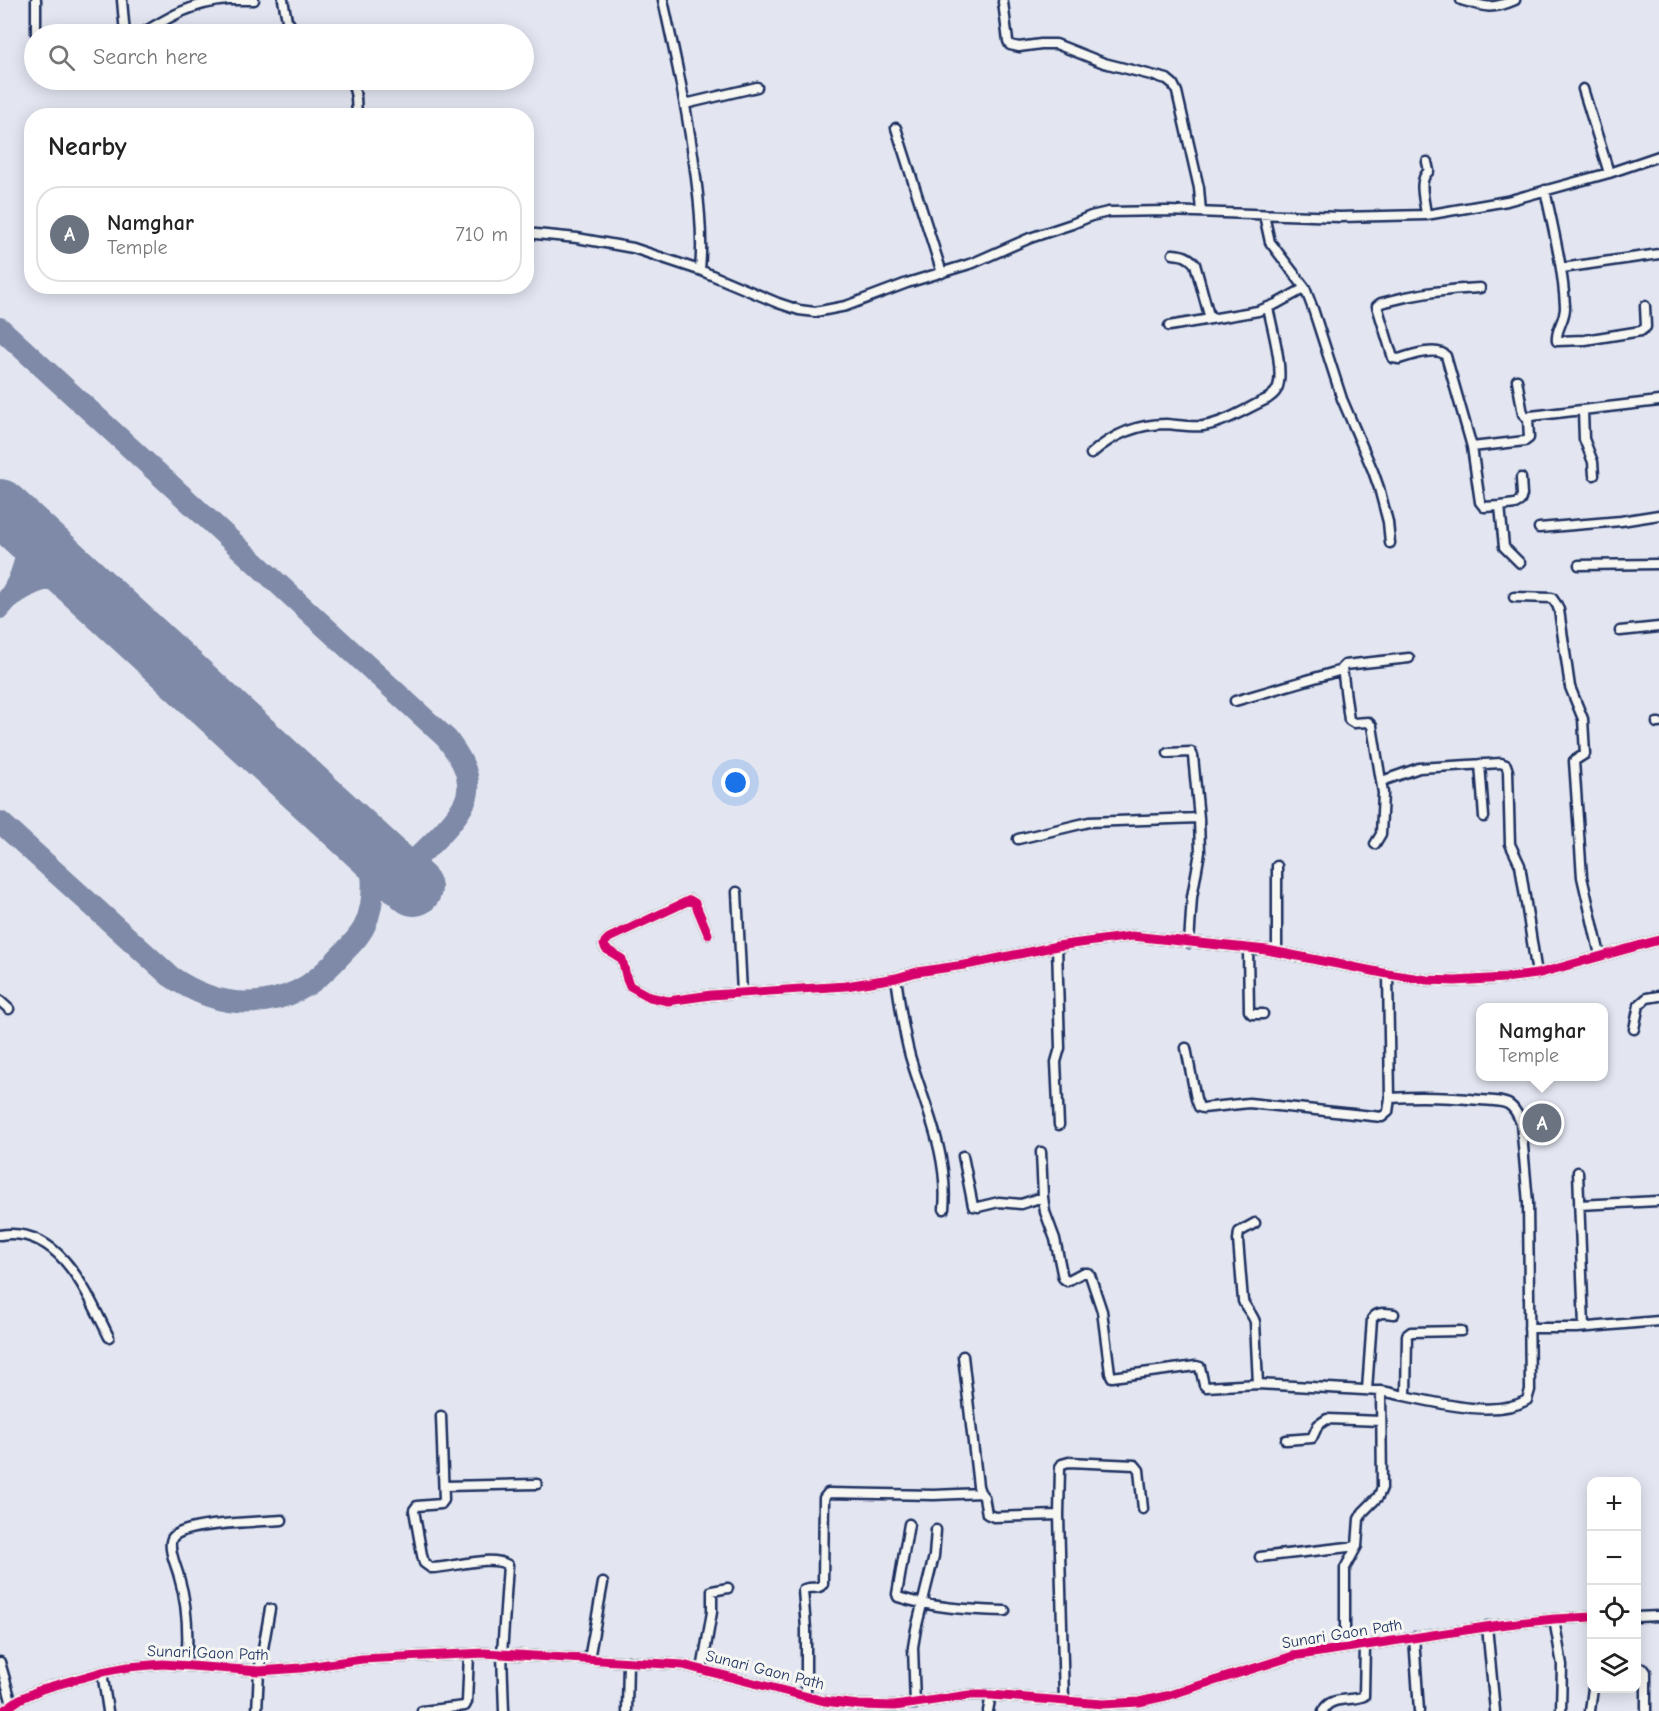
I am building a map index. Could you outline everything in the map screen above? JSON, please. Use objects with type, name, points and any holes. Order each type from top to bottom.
[{"type":"street","points":[[36,0],[36,24]]},
{"type":"street","points":[[122,0],[124,24]]},
{"type":"street","points":[[158,24],[176,13],[212,1],[254,0]]},
{"type":"street","points":[[283,0],[290,24]]},
{"type":"street","points":[[663,0],[693,145],[702,235],[700,270]]},
{"type":"street","points":[[1461,0],[1487,7],[1496,7],[1515,0]]},
{"type":"street","points":[[1003,2],[1010,45],[1019,47],[1056,44],[1104,63],[1167,79],[1173,84],[1177,92],[1196,176],[1201,212]]},
{"type":"street","points":[[685,104],[757,87]]},
{"type":"street","points":[[1583,89],[1609,173]]},
{"type":"street","points":[[354,90],[357,108]]},
{"type":"street","points":[[896,128],[942,273]]},
{"type":"street","points":[[534,234],[577,238],[633,248],[700,270],[778,303],[799,310],[815,312],[846,306],[908,283],[973,263],[1029,238],[1108,212],[1201,212],[1340,217],[1426,215],[1507,201],[1609,173],[1659,156]]},
{"type":"street","points":[[1426,215],[1422,182],[1424,175],[1429,171],[1427,162]]},
{"type":"street","points":[[1545,190],[1562,268],[1566,310],[1556,336],[1557,341],[1586,340],[1641,331],[1646,327],[1646,306]]},
{"type":"street","points":[[1264,215],[1268,235],[1274,249],[1305,288],[1323,334],[1342,399],[1379,488],[1388,522],[1390,543]]},
{"type":"street","points":[[1173,254],[1184,255],[1195,264],[1210,319]]},
{"type":"street","points":[[1562,268],[1659,254]]},
{"type":"street","points":[[1169,326],[1268,308],[1305,288]]},
{"type":"street","points":[[1480,288],[1414,295],[1377,306],[1393,358],[1399,359],[1436,351],[1443,352],[1446,356],[1473,447],[1480,502],[1484,507],[1515,504],[1520,501],[1521,478]]},
{"type":"street","points":[[1091,454],[1107,441],[1128,431],[1154,425],[1201,426],[1211,424],[1273,395],[1279,383],[1279,370],[1268,308]]},
{"type":"street","points":[[1473,447],[1525,441],[1529,438],[1528,418],[1521,409],[1517,380]]},
{"type":"street","points":[[1528,418],[1659,402]]},
{"type":"street","points":[[1583,411],[1584,439],[1593,462],[1594,475]]},
{"type":"street","points":[[1500,506],[1504,547],[1520,563]]},
{"type":"street","points":[[1539,528],[1622,521],[1659,515]]},
{"type":"street","points":[[1579,565],[1659,564]]},
{"type":"street","points":[[1514,597],[1552,598],[1557,604],[1570,687],[1583,719],[1585,754],[1574,761],[1580,855],[1587,902],[1600,955]]},
{"type":"street","points":[[1620,631],[1659,627]]},
{"type":"street","points":[[1374,844],[1382,834],[1383,793],[1372,726],[1368,722],[1354,723],[1349,720],[1342,670],[1345,665],[1409,658]]},
{"type":"street","points":[[1235,701],[1342,670]]},
{"type":"street","points":[[1168,753],[1192,753],[1199,818],[1200,862],[1192,897],[1189,943]]},
{"type":"street","points":[[1382,781],[1419,768],[1501,763],[1506,765],[1508,768],[1510,844],[1520,865],[1537,974]]},
{"type":"street","points":[[1480,764],[1484,817]]},
{"type":"street","points":[[1018,839],[1089,822],[1199,818]]},
{"type":"street","points":[[1277,866],[1277,952]]},
{"type":"street","points":[[737,892],[742,993]]},
{"type":"street","points":[[708,934],[694,903],[690,900],[609,938],[604,945],[606,949],[622,959],[630,986],[650,997],[668,1001],[846,986],[1057,946],[1132,936],[1277,952],[1388,974],[1427,980],[1455,981],[1537,974],[1659,940]]},
{"type":"street","points":[[1057,946],[1060,1048],[1056,1062],[1059,1125]]},
{"type":"street","points":[[1248,948],[1249,1011],[1252,1014],[1263,1014]]},
{"type":"street","points":[[1186,1048],[1199,1107],[1249,1103],[1385,1116],[1388,1112],[1390,1098],[1388,974]]},
{"type":"street","points":[[896,978],[910,1056],[943,1166],[946,1192],[944,1209]]},
{"type":"street","points":[[1634,1029],[1639,1005],[1647,998],[1659,996]]},
{"type":"street","points":[[0,1001],[9,1009]]},
{"type":"street","points":[[1041,1152],[1045,1212],[1055,1239],[1064,1280],[1069,1280],[1084,1272],[1090,1275],[1102,1311],[1110,1375],[1121,1377],[1169,1368],[1196,1366],[1200,1368],[1206,1387],[1258,1384],[1381,1391],[1458,1407],[1491,1408],[1521,1403],[1527,1400],[1530,1390],[1528,1203],[1521,1123],[1518,1115],[1508,1104],[1499,1102],[1446,1096],[1390,1098]]},
{"type":"street","points":[[963,1156],[973,1206],[999,1202],[1021,1204],[1043,1197]]},
{"type":"street","points":[[1578,1172],[1584,1327]]},
{"type":"street","points":[[1579,1205],[1658,1201]]},
{"type":"street","points":[[1255,1223],[1239,1232],[1238,1240],[1243,1301],[1255,1322],[1258,1384]]},
{"type":"street","points":[[0,1235],[9,1233],[34,1237],[45,1243],[63,1259],[82,1284],[109,1337]]},
{"type":"street","points":[[1367,1390],[1372,1319],[1378,1313],[1394,1314]]},
{"type":"street","points":[[1529,1328],[1584,1327],[1659,1321]]},
{"type":"street","points":[[1406,1396],[1407,1335],[1411,1332],[1461,1331]]},
{"type":"street","points":[[963,1356],[978,1486],[984,1497],[987,1514],[991,1516],[1059,1515]]},
{"type":"street","points":[[1345,1648],[1347,1563],[1357,1546],[1359,1519],[1381,1493],[1381,1391]]},
{"type":"street","points":[[441,1416],[443,1503],[417,1506],[414,1510],[424,1563],[431,1568],[485,1562],[508,1565],[502,1654],[504,1711]]},
{"type":"street","points":[[1286,1440],[1309,1439],[1318,1425],[1327,1419],[1381,1421]]},
{"type":"street","points":[[1064,1700],[1059,1515],[1059,1470],[1062,1464],[1069,1462],[1136,1465],[1139,1470],[1143,1509]]},
{"type":"street","points":[[444,1486],[537,1484]]},
{"type":"street","points":[[806,1696],[805,1620],[802,1593],[804,1588],[819,1588],[823,1584],[824,1498],[826,1495],[832,1492],[934,1495],[981,1493]]},
{"type":"street","points":[[186,1665],[187,1611],[171,1549],[171,1540],[182,1531],[189,1529],[282,1520]]},
{"type":"street","points":[[909,1524],[897,1596],[956,1609],[1005,1611]]},
{"type":"street","points":[[915,1704],[913,1647],[934,1556],[936,1530]]},
{"type":"street","points":[[1260,1557],[1357,1546]]},
{"type":"street","points":[[589,1659],[603,1583]]},
{"type":"street","points":[[702,1670],[712,1612],[712,1591],[728,1588]]},
{"type":"street","points":[[256,1711],[259,1671],[270,1609]]},
{"type":"street","points":[[1641,1617],[1659,1616]]},
{"type":"street","name":"Sunari Gaon Path","points":[[3,1711],[42,1689],[102,1672],[147,1665],[186,1665],[259,1671],[301,1668],[362,1659],[469,1654],[666,1663],[824,1701],[859,1705],[895,1706],[969,1695],[1103,1704],[1152,1700],[1283,1658],[1487,1626],[1587,1617]]},
{"type":"street","points":[[1554,1619],[1562,1665],[1561,1711]]},
{"type":"street","points":[[1487,1626],[1495,1711]]},
{"type":"street","points":[[1414,1637],[1419,1711]]},
{"type":"street","points":[[1323,1711],[1328,1704],[1345,1699],[1361,1698],[1364,1695],[1365,1645]]},
{"type":"street","points":[[422,1711],[465,1706],[469,1654]]},
{"type":"street","points":[[627,1711],[628,1661]]},
{"type":"street","points":[[0,1662],[12,1704]]},
{"type":"street","points":[[1641,1668],[1646,1672],[1646,1711]]},
{"type":"street","points":[[102,1672],[108,1711]]},
{"type":"street","points":[[1590,1711],[1592,1693]]},
{"type":"street","points":[[988,1711],[991,1695]]},
{"type":"taxiway","points":[[0,328],[447,739],[465,770],[468,784],[465,801],[450,824],[400,874]]},
{"type":"taxiway","points":[[0,608],[13,592],[21,574],[29,533]]},
{"type":"taxiway","points":[[10,597],[36,582],[53,578],[82,582]]},
{"type":"taxiway","points":[[0,822],[170,976],[204,994],[239,1002],[265,1001],[299,990],[325,971],[358,937],[369,915],[373,882],[370,860],[363,840]]},
{"type":"runway","points":[[0,507],[414,888]]},
{"type":"cycle path","points":[[708,934],[695,903],[690,900],[609,938],[604,945],[606,949],[622,959],[630,986],[650,997],[668,1001],[711,995],[846,986],[1057,946],[1132,936],[1267,950],[1388,974],[1427,980],[1455,981],[1537,974],[1659,940]]},
{"type":"cycle path","points":[[3,1711],[20,1699],[42,1689],[128,1667],[163,1664],[259,1671],[301,1668],[362,1659],[485,1653],[683,1665],[824,1701],[859,1705],[895,1706],[969,1695],[1103,1704],[1139,1702],[1166,1696],[1293,1656],[1499,1625],[1587,1617]]},
{"type":"place","name":"Namghar","points":[[1542,1123]]}]
